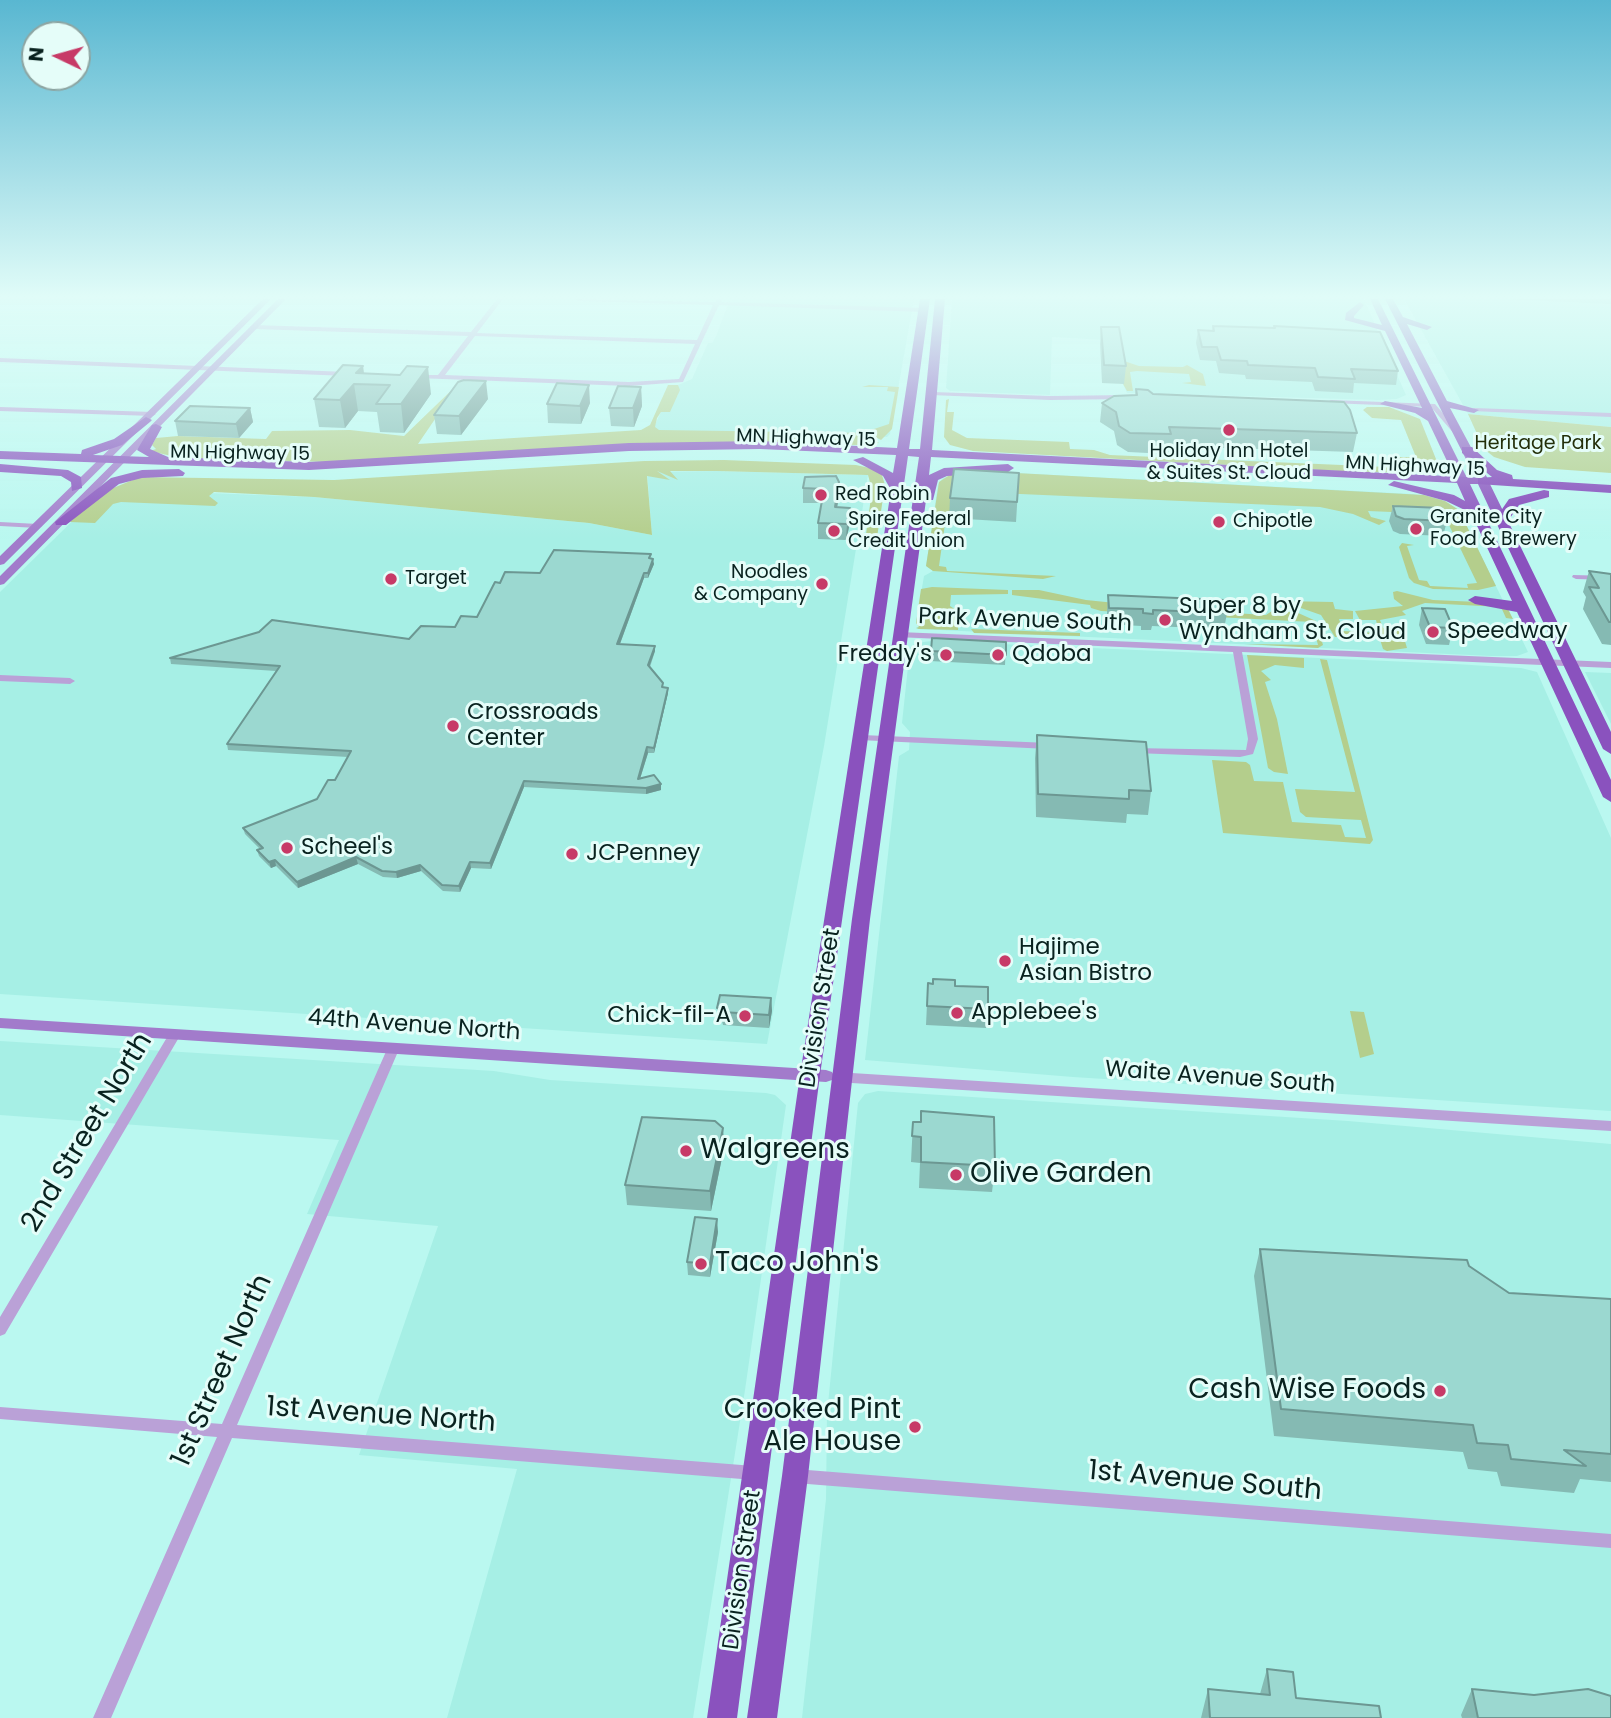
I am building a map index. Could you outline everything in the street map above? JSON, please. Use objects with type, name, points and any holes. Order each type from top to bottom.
[{"type":"highway","name":"Division Street","points":[[762,1718],[795,1476],[826,1076],[862,738],[913,379]]},
{"type":"highway","name":"Division Street","points":[[722,1718],[757,1473],[885,739],[917,522],[934,379]]},
{"type":"highway","points":[[823,449],[886,444],[895,439],[900,416],[909,408]]},
{"type":"highway","points":[[930,419],[935,438],[943,445],[1001,457]]},
{"type":"highway","points":[[17,456],[60,456],[94,452],[123,439],[152,420]]},
{"type":"highway","points":[[152,420],[143,446],[148,454],[242,464]]},
{"type":"highway","name":"MN Highway 15","points":[[0,466],[353,464],[663,446],[823,449],[1020,467],[1486,485],[1611,498]]},
{"type":"highway","points":[[1467,450],[1492,473],[1543,489]]},
{"type":"highway","name":"MN Highway 15","points":[[0,455],[209,473],[338,475],[695,455],[859,460],[902,457]]},
{"type":"highway","name":"MN Highway 15","points":[[925,458],[1001,457],[1395,481]]},
{"type":"highway","points":[[859,460],[883,470],[897,490]]},
{"type":"highway","points":[[0,466],[64,473],[77,480],[76,488]]},
{"type":"highway","points":[[1395,481],[1455,466]]},
{"type":"highway","points":[[917,522],[927,509],[930,482],[937,474],[963,469],[1020,467]]},
{"type":"highway","points":[[61,522],[100,490],[120,479],[155,473],[209,473]]},
{"type":"highway","points":[[1395,481],[1450,498],[1477,511]]},
{"type":"highway","points":[[1464,484],[1611,797]]},
{"type":"highway","points":[[1486,485],[1611,749]]},
{"type":"highway","points":[[1503,518],[1514,502],[1543,489]]},
{"type":"highway","name":"MN Highway 15","points":[[1543,489],[1611,489]]},
{"type":"highway","points":[[1510,582],[1497,591],[1473,596],[1523,609]]},
{"type":"main road","points":[[0,582],[61,522],[188,379]]},
{"type":"main road","points":[[0,562],[76,488],[110,465],[152,420],[201,379]]},
{"type":"main road","points":[[1413,379],[1464,484]]},
{"type":"main road","points":[[1430,379],[1486,485]]},
{"type":"main road","points":[[1443,403],[1474,410]]},
{"type":"main road","points":[[1385,404],[1418,410],[1433,419]]},
{"type":"main road","points":[[1450,417],[1474,410]]},
{"type":"main road","name":"44th Avenue North","points":[[0,1023],[394,1046],[826,1076]]},
{"type":"street","points":[[499,379],[629,384],[682,379]]},
{"type":"street","points":[[933,394],[1059,398],[1136,397]]},
{"type":"street","points":[[1328,402],[1435,406],[1444,422],[1458,435]]},
{"type":"street","points":[[0,409],[152,420]]},
{"type":"street","points":[[1474,410],[1611,415]]},
{"type":"street","points":[[0,524],[38,526]]},
{"type":"street","points":[[1576,577],[1611,578]]},
{"type":"street","name":"Park Avenue South","points":[[899,635],[1611,665]]},
{"type":"street","points":[[1127,749],[1230,754],[1250,752],[1253,739],[1237,649]]},
{"type":"street","points":[[0,678],[70,681]]},
{"type":"street","points":[[862,738],[1062,746]]},
{"type":"street","name":"2nd Street North","points":[[0,1330],[175,1034]]},
{"type":"street","name":"1st Street North","points":[[102,1718],[224,1431],[394,1046]]},
{"type":"street","name":"Waite Avenue South","points":[[826,1076],[1611,1126]]},
{"type":"street","name":"1st Avenue North","points":[[0,1413],[757,1473]]},
{"type":"street","name":"1st Avenue South","points":[[795,1476],[1611,1541]]},
{"type":"shaded area","points":[[692,379],[900,379],[890,434],[887,437],[754,432],[651,433],[661,412],[678,395],[678,385]]},
{"type":"shaded area","points":[[947,379],[1051,379],[1050,395],[950,391],[946,388]]},
{"type":"shaded area","points":[[1123,379],[1399,379],[1406,395],[1397,399],[1378,400],[1127,393]]},
{"type":"shaded area","points":[[1449,379],[1611,379],[1611,427],[1468,414]]},
{"type":"shaded area","points":[[979,471],[1413,494],[1439,499],[1459,510],[1528,652],[1517,656],[1491,656],[916,628],[919,627],[916,623],[924,576],[933,571],[926,566],[938,484],[943,478]]},
{"type":"shaded area","name":"Crossroads Center","points":[[647,472],[868,475],[824,746],[767,1044],[0,994],[0,592],[101,493],[129,490],[314,497],[589,523],[652,535]]},
{"type":"shaded area","points":[[932,641],[1455,664],[1521,668],[1537,672],[1611,838],[1611,1111],[1073,1077],[865,1060],[899,756],[909,750],[910,732],[902,723],[910,648],[915,643]]},
{"type":"shaded area","points":[[1585,672],[1611,673],[1611,724]]},
{"type":"shaded area","points":[[0,1041],[494,1071],[550,1080],[766,1093],[775,1095],[786,1105],[745,1390],[693,1718],[447,1718],[517,1469],[359,1455],[438,1226],[307,1214],[339,1140],[0,1115]]},
{"type":"shaded area","points":[[878,1091],[1348,1121],[1611,1144],[1611,1718],[802,1718],[826,1499],[827,1414],[858,1103],[865,1094]]},
{"type":"green space","points":[[1123,379],[1131,379],[1133,391],[1127,391]]},
{"type":"green space","points":[[1190,379],[1204,379],[1206,386],[1182,383],[1191,382]]},
{"type":"green space","points":[[461,381],[418,444],[641,430],[650,425],[668,385],[678,385],[680,390],[670,412],[661,412],[657,418],[655,427],[659,430],[863,433],[879,443],[858,445],[727,442],[328,462],[180,458],[150,451],[156,449],[152,445],[156,438],[178,436],[266,439],[272,431],[350,430],[404,436]]},
{"type":"green space","points":[[869,385],[899,387],[892,429],[881,440],[865,432],[889,424],[895,392],[887,391],[888,387],[862,387]]},
{"type":"green space","points":[[949,399],[947,412],[954,412],[952,430],[967,438],[1069,442],[1070,449],[1094,450],[1110,455],[1388,467],[1387,460],[1391,457],[1416,457],[1401,420],[1372,418],[1363,410],[1367,407],[1389,407],[1420,419],[1438,464],[1431,468],[1434,470],[1415,473],[1338,471],[973,451],[950,445],[944,437],[946,400]]},
{"type":"green space","name":"Heritage Park","points":[[1468,414],[1611,427],[1611,473],[1525,467],[1494,457],[1474,441],[1478,436]]},
{"type":"green space","points":[[724,460],[856,465],[874,469],[882,475],[885,485],[876,544],[864,549],[872,490],[868,475],[670,471],[678,480],[657,471],[670,480],[647,476],[652,535],[589,523],[314,497],[214,492],[209,496],[218,503],[215,506],[121,502],[113,504],[95,523],[70,522],[101,493],[140,477],[334,480],[644,461]]},
{"type":"green space","points":[[979,471],[1424,495],[1445,501],[1459,510],[1496,586],[1478,590],[1433,589],[1414,583],[1409,578],[1399,547],[1402,543],[1414,545],[1407,546],[1419,580],[1427,581],[1430,586],[1468,588],[1467,584],[1477,583],[1448,523],[1392,512],[1368,511],[1371,517],[1386,521],[1379,525],[1353,514],[1320,507],[951,491],[953,524],[945,524],[939,566],[946,567],[947,571],[1056,576],[1043,579],[933,571],[926,566],[939,482],[951,474]]},
{"type":"green space","points":[[932,587],[1008,590],[1008,594],[951,595],[950,606],[959,612],[958,630],[916,628],[919,627],[916,623],[921,589]]},
{"type":"green space","points":[[1012,590],[1039,590],[1086,600],[1184,610],[1266,615],[1272,611],[1296,612],[1316,621],[1323,645],[1318,648],[1244,644],[1318,645],[1312,622],[1101,611],[1091,608],[1090,605],[1012,595]]},
{"type":"green space","points":[[1393,592],[1433,600],[1501,603],[1506,605],[1513,619],[1506,618],[1501,607],[1425,603],[1402,611],[1406,615],[1380,620],[1383,628],[1402,631],[1407,648],[1387,651],[1383,649],[1379,636],[1335,637],[1321,615],[1281,601],[1333,602],[1335,609],[1353,611],[1353,619],[1339,619],[1343,631],[1379,633],[1376,620],[1360,620],[1355,611],[1403,606],[1394,599]]},
{"type":"green space","points":[[971,629],[1080,633],[1080,636],[974,633]]},
{"type":"green space","points":[[1247,655],[1304,658],[1304,668],[1275,665],[1261,671],[1271,680],[1265,682],[1277,719],[1288,774],[1274,772],[1268,768]]},
{"type":"green space","points":[[1320,659],[1327,660],[1373,840],[1370,844],[1223,833],[1212,760],[1246,762],[1250,765],[1254,781],[1283,782],[1292,822],[1341,825],[1345,837],[1366,838],[1361,820],[1306,817],[1300,812],[1295,789],[1355,792]]},
{"type":"green space","points":[[1350,1011],[1364,1012],[1374,1054],[1360,1058]]},
{"type":"building","points":[[331,379],[419,379],[401,404],[376,404],[390,385],[354,384],[340,400],[314,399]]},
{"type":"building","points":[[486,381],[459,416],[434,415],[458,382]]},
{"type":"building","points":[[557,383],[589,385],[580,406],[547,404]]},
{"type":"building","points":[[618,386],[641,387],[633,408],[609,408]]},
{"type":"building","points":[[1136,389],[1148,390],[1153,394],[1344,402],[1350,410],[1357,433],[1169,427],[1171,434],[1130,433],[1119,426],[1116,412],[1102,403],[1114,396],[1137,395]]},
{"type":"building","points":[[190,406],[250,408],[236,424],[175,421]]},
{"type":"building","points":[[954,469],[1019,473],[1017,502],[950,498]]},
{"type":"building","points":[[836,476],[839,482],[835,507],[850,508],[847,524],[818,523],[824,489],[803,488],[805,477]]},
{"type":"building","points":[[1393,506],[1442,508],[1447,521],[1404,519],[1396,516]]},
{"type":"building","name":"Crossroads Center","points":[[554,550],[651,554],[649,558],[653,559],[648,573],[644,573],[617,644],[655,646],[648,665],[663,683],[662,687],[668,688],[654,748],[647,747],[638,779],[654,775],[661,784],[646,788],[524,781],[490,863],[470,862],[459,886],[442,885],[420,865],[396,872],[382,871],[356,857],[297,882],[275,860],[269,862],[257,850],[263,848],[243,828],[317,799],[328,780],[335,780],[351,751],[227,744],[280,666],[170,658],[259,632],[272,620],[409,639],[421,626],[455,627],[461,616],[477,617],[495,582],[500,583],[505,572],[540,573]]},
{"type":"building","points":[[1589,571],[1611,574],[1611,622],[1589,587],[1599,588]]},
{"type":"building","points":[[1108,595],[1224,600],[1227,613],[1153,610],[1153,614],[1143,613],[1143,609],[1109,608]]},
{"type":"building","points":[[1422,608],[1445,609],[1453,628],[1430,627]]},
{"type":"building","points":[[932,638],[1006,642],[1006,655],[931,651]]},
{"type":"building","points":[[1037,735],[1146,742],[1151,791],[1129,790],[1129,799],[1038,794]]},
{"type":"building","points":[[933,979],[955,980],[955,986],[988,987],[988,1009],[927,1006],[928,983],[933,984]]},
{"type":"building","points":[[720,995],[771,998],[769,1015],[722,1012],[723,1008],[717,1008]]},
{"type":"building","points":[[921,1111],[994,1117],[995,1166],[921,1162],[921,1137],[912,1136],[913,1122],[921,1122]]},
{"type":"building","name":"Walgreens","points":[[642,1117],[715,1121],[723,1128],[710,1191],[625,1185]]},
{"type":"building","name":"Taco John's","points":[[695,1217],[717,1219],[710,1264],[687,1262]]},
{"type":"building","name":"Cash Wise Foods","points":[[1260,1249],[1467,1260],[1469,1266],[1509,1293],[1611,1299],[1611,1454],[1564,1450],[1586,1466],[1511,1459],[1508,1445],[1477,1443],[1473,1425],[1281,1409]]},
{"type":"building","points":[[1267,1669],[1293,1672],[1296,1698],[1379,1706],[1381,1718],[1210,1718],[1208,1689],[1270,1695]]},
{"type":"building","points":[[1472,1689],[1534,1695],[1588,1689],[1611,1696],[1611,1718],[1478,1718]]},
{"type":"place","name":"Holiday Inn Hotel & Suites St. Cloud","points":[[1229,430]]},
{"type":"place","name":"Red Robin","points":[[821,495]]},
{"type":"place","name":"Chipotle","points":[[1219,522]]},
{"type":"place","name":"Granite City Food & Brewery","points":[[1416,529]]},
{"type":"place","name":"Spire Federal Credit Union","points":[[834,531]]},
{"type":"place","name":"Target","points":[[391,579]]},
{"type":"place","name":"Noodles & Company","points":[[822,584]]},
{"type":"place","name":"Super 8 by Wyndham St. Cloud","points":[[1165,620]]},
{"type":"place","name":"Speedway","points":[[1433,632]]},
{"type":"place","name":"Freddy's","points":[[946,655]]},
{"type":"place","name":"Qdoba","points":[[998,655]]},
{"type":"place","name":"Crossroads Center","points":[[453,726]]},
{"type":"place","name":"Scheel's","points":[[287,848]]},
{"type":"place","name":"JCPenney","points":[[572,854]]},
{"type":"place","name":"Hajime Asian Bistro","points":[[1005,961]]},
{"type":"place","name":"Applebee's","points":[[957,1013]]},
{"type":"place","name":"Chick-fil-A","points":[[745,1016]]},
{"type":"place","name":"Walgreens","points":[[686,1151]]},
{"type":"place","name":"Olive Garden","points":[[956,1175]]},
{"type":"place","name":"Taco John's","points":[[701,1264]]},
{"type":"place","name":"Cash Wise Foods","points":[[1440,1391]]},
{"type":"place","name":"Crooked Pint Ale House","points":[[915,1427]]}]
